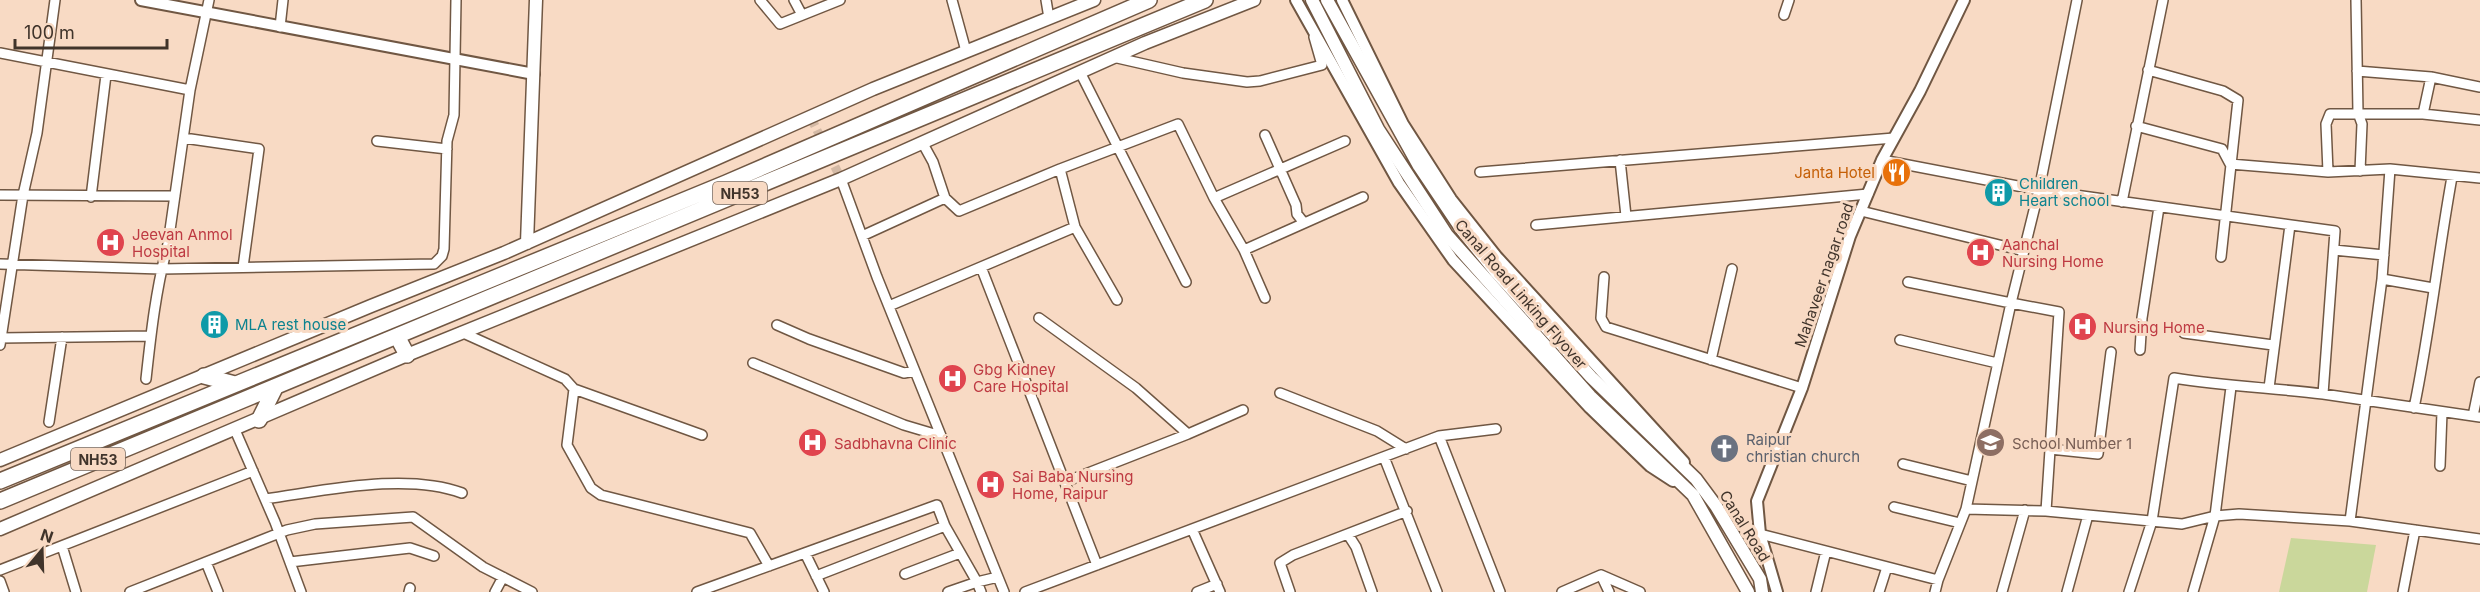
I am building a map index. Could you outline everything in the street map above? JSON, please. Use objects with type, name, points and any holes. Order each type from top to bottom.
[{"type":"highway","name":"NH53","points":[[0,481],[726,183],[1149,0]]},
{"type":"highway","name":"NH53","points":[[0,501],[1205,0]]},
{"type":"highway","points":[[397,336],[407,355]]},
{"type":"highway","points":[[204,376],[235,384]]},
{"type":"highway","points":[[259,420],[276,388]]},
{"type":"main road","points":[[527,243],[536,0]]},
{"type":"main road","points":[[0,529],[461,332],[841,179],[1113,57],[1254,0]]},
{"type":"main road","name":"Canal Road Linking Flyover","points":[[1312,0],[1378,129],[1447,235],[1590,396],[1686,489]]},
{"type":"main road","name":"Canal Road Linking Flyover","points":[[1327,0],[1419,166],[1462,230],[1496,272],[1583,368],[1696,479]]},
{"type":"main road","points":[[0,460],[527,243],[873,88],[1087,2]]},
{"type":"main road","name":"Canal Road","points":[[1696,479],[1716,506],[1755,570],[1762,592]]},
{"type":"main road","name":"Canal Road","points":[[1686,489],[1716,532],[1748,592]]},
{"type":"street","points":[[55,0],[37,133],[23,195],[0,340],[150,336]]},
{"type":"street","points":[[141,0],[534,74]]},
{"type":"street","points":[[147,379],[150,336],[161,269],[168,244],[190,90],[209,0]]},
{"type":"street","points":[[280,27],[283,0]]},
{"type":"street","points":[[0,264],[161,269],[434,264],[442,256],[444,249],[447,149],[454,115],[456,0]]},
{"type":"street","points":[[760,0],[780,24],[840,0]]},
{"type":"street","points":[[794,0],[802,15]]},
{"type":"street","points":[[952,0],[966,51]]},
{"type":"street","points":[[1046,0],[1049,18]]},
{"type":"street","points":[[1296,0],[1399,183],[1453,260],[1590,408],[1650,466],[1686,489]]},
{"type":"street","points":[[1342,0],[1403,123],[1450,199],[1497,257],[1582,354],[1675,450],[1696,479]]},
{"type":"street","points":[[1784,15],[1790,0]]},
{"type":"street","name":"Mahaveer nagar road","points":[[1760,534],[1757,501],[1802,388],[1850,236],[1882,160],[1964,0]]},
{"type":"street","points":[[1935,592],[1966,509],[1997,363],[2039,190],[2077,0]]},
{"type":"street","points":[[2122,202],[2163,0]]},
{"type":"street","points":[[2356,0],[2358,113],[2362,124],[2360,171]]},
{"type":"street","points":[[1113,57],[1183,74],[1260,81],[1322,65],[1314,29]]},
{"type":"street","points":[[0,53],[190,90]]},
{"type":"street","points":[[2148,70],[2236,97],[2238,110],[2221,257]]},
{"type":"street","points":[[2357,71],[2430,77],[2480,87]]},
{"type":"street","points":[[1080,72],[1116,148],[1186,282]]},
{"type":"street","points":[[91,197],[106,75]]},
{"type":"street","points":[[2423,114],[2430,77]]},
{"type":"street","points":[[2328,172],[2327,116],[2336,113],[2423,114],[2480,120]]},
{"type":"street","points":[[922,142],[933,162],[945,198],[959,211],[1178,124],[1214,198],[1244,250],[1265,298]]},
{"type":"street","points":[[2136,126],[2222,149],[2230,164]]},
{"type":"street","points":[[1265,135],[1278,170],[1296,205],[1297,214],[1304,223]]},
{"type":"street","points":[[184,138],[259,149],[243,267]]},
{"type":"street","points":[[1480,172],[1894,138]]},
{"type":"street","points":[[377,141],[447,149]]},
{"type":"street","points":[[1214,198],[1346,141]]},
{"type":"street","points":[[1620,160],[1626,216]]},
{"type":"street","points":[[1882,160],[2039,190],[2336,231],[2323,394]]},
{"type":"street","points":[[2230,164],[2328,172],[2390,169],[2451,177],[2480,178]]},
{"type":"street","points":[[1060,169],[1075,227],[1117,300]]},
{"type":"street","points":[[2350,521],[2382,279],[2390,169]]},
{"type":"street","points":[[2414,408],[2428,340],[2433,288],[2451,177]]},
{"type":"street","points":[[841,179],[889,306],[1004,592]]},
{"type":"street","points":[[1536,225],[1868,194]]},
{"type":"street","points":[[0,195],[175,196]]},
{"type":"street","points":[[1244,250],[1363,197]]},
{"type":"street","points":[[862,236],[945,198]]},
{"type":"street","points":[[2140,350],[2159,207]]},
{"type":"street","points":[[1861,211],[2024,251]]},
{"type":"street","points":[[2269,388],[2290,225]]},
{"type":"street","points":[[889,306],[1075,227]]},
{"type":"street","points":[[2334,250],[2384,255]]},
{"type":"street","points":[[981,267],[1097,565]]},
{"type":"street","points":[[1712,360],[1732,269]]},
{"type":"street","points":[[1604,276],[1601,318],[1606,327],[1802,388]]},
{"type":"street","points":[[2382,279],[2433,288]]},
{"type":"street","points":[[1908,282],[2059,312],[2046,511]]},
{"type":"street","points":[[1039,318],[1136,388],[1188,434]]},
{"type":"street","points":[[777,325],[904,373],[915,371]]},
{"type":"street","points":[[461,332],[565,379],[574,389],[702,435]]},
{"type":"street","points":[[2184,333],[2273,345]]},
{"type":"street","points":[[50,422],[62,337]]},
{"type":"street","points":[[1900,340],[1997,363]]},
{"type":"street","points":[[2050,449],[2098,454],[2111,352]]},
{"type":"street","points":[[753,363],[904,425],[941,436]]},
{"type":"street","points":[[2129,592],[2152,521],[2174,378],[2230,387],[2269,388],[2323,394],[2476,417],[2480,382]]},
{"type":"street","points":[[2193,592],[2215,516],[2230,387]]},
{"type":"street","points":[[574,389],[567,445],[591,488],[601,495],[750,533],[769,566]]},
{"type":"street","points":[[1280,393],[1377,431],[1406,449]]},
{"type":"street","points":[[1065,482],[1188,434],[1242,410]]},
{"type":"street","points":[[2440,466],[2442,412]]},
{"type":"street","points":[[1026,592],[1439,436],[1496,429]]},
{"type":"street","points":[[235,430],[280,534],[302,592]]},
{"type":"street","points":[[1439,436],[1500,592]]},
{"type":"street","points":[[1384,457],[1437,592]]},
{"type":"street","points":[[1903,464],[1972,481]]},
{"type":"street","points":[[0,570],[253,471]]},
{"type":"street","points":[[265,499],[371,485],[443,486],[462,493]]},
{"type":"street","points":[[700,591],[937,506],[945,526],[981,592]]},
{"type":"street","points":[[1894,507],[1960,523]]},
{"type":"street","points":[[1966,509],[2046,511],[2182,524],[2215,516],[2239,514],[2350,521],[2480,539]]},
{"type":"street","points":[[2002,592],[2025,510]]},
{"type":"street","points":[[1290,592],[1280,563],[1293,555],[1349,536],[1407,511]]},
{"type":"street","points":[[2067,592],[2088,515]]},
{"type":"street","points":[[130,592],[146,589],[206,562],[280,534],[315,524],[413,517],[483,567],[532,592]]},
{"type":"street","points":[[816,576],[945,526]]},
{"type":"street","points":[[1192,529],[1218,588],[1197,592]]},
{"type":"street","points":[[2403,592],[2415,530]]},
{"type":"street","points":[[1760,534],[1938,580]]},
{"type":"street","points":[[1760,534],[1777,592]]},
{"type":"street","points":[[1349,536],[1356,547],[1372,592]]},
{"type":"street","points":[[62,546],[76,592]]},
{"type":"street","points":[[290,562],[410,548],[434,556]]},
{"type":"street","points":[[1816,592],[1826,551]]},
{"type":"street","points":[[805,553],[824,592]]},
{"type":"street","points":[[905,574],[960,553]]},
{"type":"street","points":[[206,562],[218,592]]},
{"type":"street","points":[[1879,592],[1887,567]]},
{"type":"street","points":[[1562,592],[1601,575],[1640,592]]},
{"type":"street","points":[[1601,575],[1609,592]]},
{"type":"street","points":[[495,592],[503,577]]},
{"type":"street","points":[[948,592],[998,577]]},
{"type":"street","points":[[0,581],[4,592]]},
{"type":"green space","points":[[2291,538],[2376,545],[2367,592],[2279,592]]},
{"type":"tunnel","points":[[811,118],[841,179]]},
{"type":"place","name":"Janta Hotel","points":[[1896,172]]},
{"type":"place","name":"Children Heart school","points":[[1998,192]]},
{"type":"place","name":"Jeevan Anmol Hospital","points":[[111,243]]},
{"type":"place","name":"Aanchal Nursing Home","points":[[1981,253]]},
{"type":"place","name":"MLA rest house","points":[[214,324]]},
{"type":"place","name":"Nursing Home","points":[[2082,327]]},
{"type":"place","name":"Gbg Kidney Care Hospital","points":[[952,378]]},
{"type":"place","name":"Sadbhavna Clinic","points":[[813,443]]},
{"type":"place","name":"School Number 1","points":[[1991,443]]},
{"type":"place","name":"Raipur christian church","points":[[1725,448]]},
{"type":"place","name":"Sai Baba Nursing Home, Raipur","points":[[991,485]]}]
